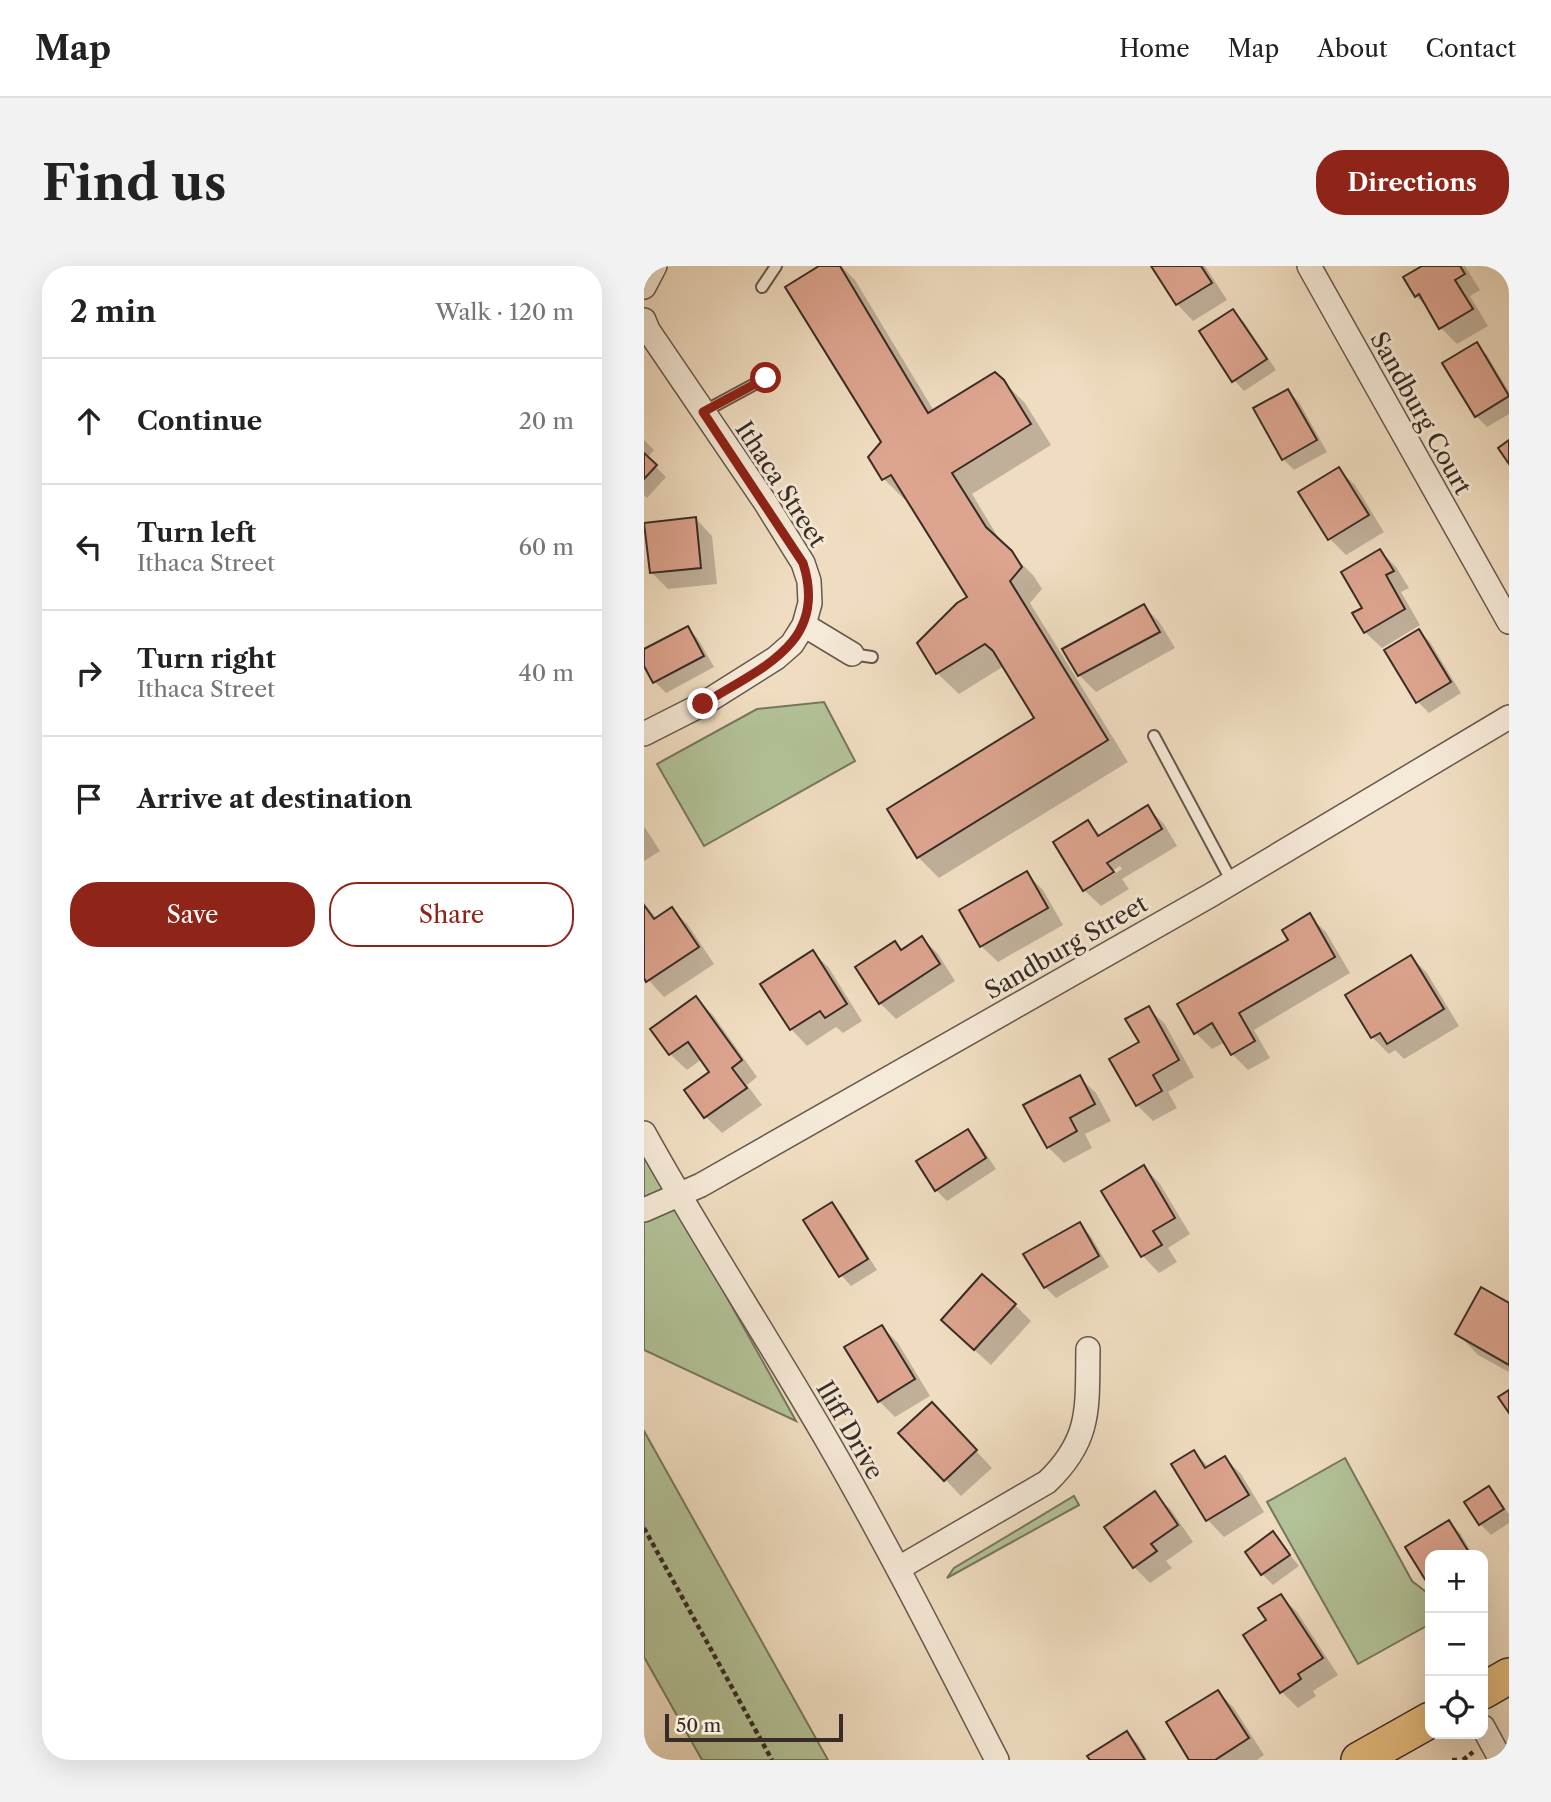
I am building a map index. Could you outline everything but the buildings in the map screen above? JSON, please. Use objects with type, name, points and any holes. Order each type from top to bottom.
[{"type":"main road","points":[[1488,1688],[1509,1676]]},
{"type":"main road","points":[[1359,1760],[1425,1723]]},
{"type":"street","points":[[644,287],[655,266]]},
{"type":"street","name":"Sandburg Court","points":[[1309,266],[1509,622]]},
{"type":"street","name":"Ithaca Street","points":[[644,320],[648,330],[803,563],[809,581],[810,603],[804,625],[792,644],[776,658],[703,704],[644,734]]},
{"type":"street","points":[[804,625],[862,655]]},
{"type":"street","name":"Sandburg Street","points":[[644,1210],[701,1185],[1232,882],[1509,717]]},
{"type":"street","name":"Iliff Drive","points":[[644,1133],[678,1195],[828,1441],[899,1568],[997,1760]]},
{"type":"street","points":[[899,1568],[1047,1482],[1065,1465],[1079,1442],[1086,1417],[1088,1349]]},
{"type":"street","points":[[1488,1736],[1501,1760]]},
{"type":"lane","points":[[762,287],[776,266]]},
{"type":"lane","points":[[703,412],[766,378]]},
{"type":"lane","points":[[1154,736],[1232,882]]},
{"type":"path","points":[[644,1528],[772,1760]]},
{"type":"path","points":[[1452,1760],[1458,1760]]},
{"type":"green space","points":[[824,702],[855,761],[704,846],[657,764],[757,709]]},
{"type":"green space","points":[[644,1149],[796,1421],[644,1350]]},
{"type":"green space","points":[[644,1431],[828,1760],[702,1760],[644,1657]]},
{"type":"green space","points":[[1345,1458],[1412,1581],[1425,1591],[1425,1627],[1358,1664],[1267,1502]]},
{"type":"green space","points":[[1074,1496],[1079,1505],[947,1578],[954,1568]]},
{"type":"route","points":[[703,704],[776,658],[792,644],[804,625],[810,603],[809,581],[803,563],[703,412],[766,378]]}]
